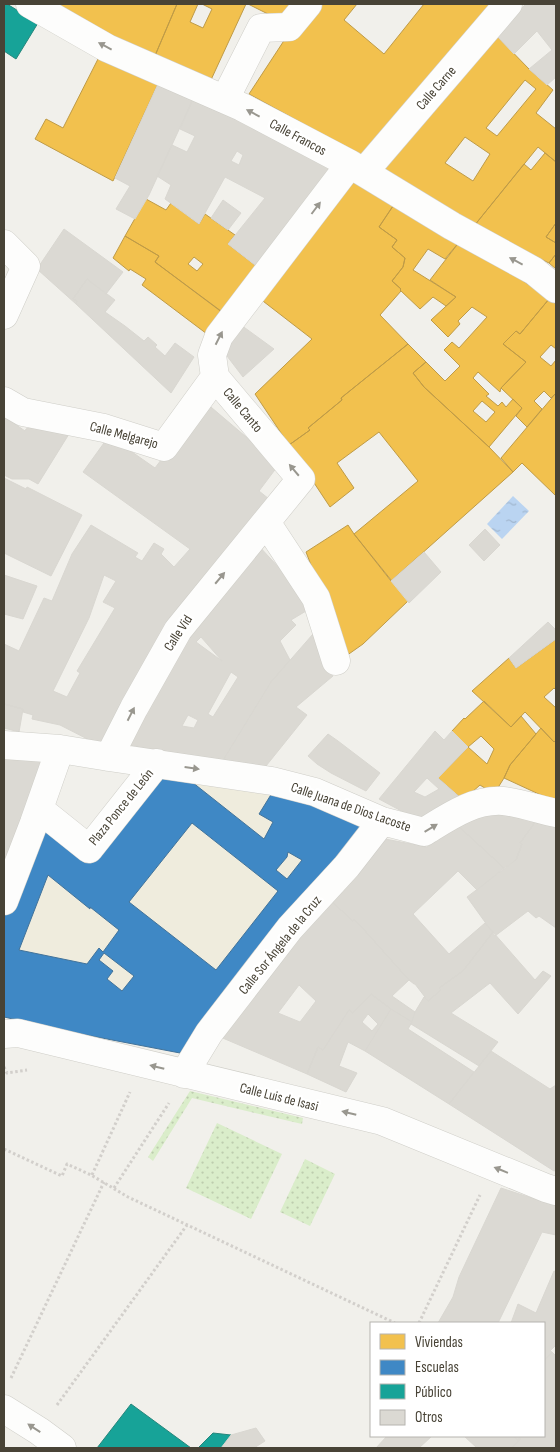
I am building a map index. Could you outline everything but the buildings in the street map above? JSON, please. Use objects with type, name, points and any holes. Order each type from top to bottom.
[{"type":"street","name":"Calle Francos","points":[[30,4],[107,48],[225,99],[357,168],[452,226],[534,271],[556,289]]},
{"type":"street","points":[[225,99],[261,28],[289,26],[308,4]]},
{"type":"street","name":"Calle Carne","points":[[357,168],[508,4]]},
{"type":"street","name":"Calle Canto","points":[[266,522],[301,479],[216,378],[212,355],[219,336],[357,168]]},
{"type":"street","points":[[4,244],[26,266],[4,315]]},
{"type":"street","name":"Calle Melgarejo","points":[[4,400],[23,412],[104,428],[164,447],[216,378]]},
{"type":"street","points":[[266,522],[316,598],[336,661]]},
{"type":"street","name":"Calle Vid","points":[[109,757],[178,630],[266,522]]},
{"type":"street","name":"Calle Juana de Dios Lacoste","points":[[4,745],[60,749],[272,781],[315,792],[382,821],[424,832],[451,815],[482,802],[504,801],[556,813]]},
{"type":"street","points":[[4,901],[60,749]]},
{"type":"street","name":"Plaza Ponce de León","points":[[39,809],[88,849],[157,763]]},
{"type":"street","name":"Calle Sor Ángela de la Cruz","points":[[184,1074],[209,1033],[290,928],[347,866],[382,821]]},
{"type":"street","name":"Calle Luis de Isasi","points":[[4,1034],[18,1033],[382,1121],[551,1190]]},
{"type":"street","points":[[4,1409],[62,1448]]},
{"type":"path","points":[[92,1176],[128,1097]]},
{"type":"path","points":[[114,1188],[162,1113]]},
{"type":"path","points":[[4,1149],[62,1176],[68,1164],[104,1182],[128,1197],[393,1322]]},
{"type":"path","points":[[419,1322],[493,1167]]},
{"type":"path","points":[[10,1379],[104,1182]]},
{"type":"path","points":[[54,1409],[186,1224]]},
{"type":"shaded area","points":[[158,772],[242,782],[364,827],[180,1053],[4,1017],[4,918],[40,825],[85,863]]},
{"type":"green space","points":[[190,1091],[303,1118],[302,1124],[192,1098],[153,1161],[148,1157]]},
{"type":"green space","points":[[217,1123],[282,1154],[251,1219],[186,1188]]},
{"type":"green space","points":[[305,1159],[335,1174],[310,1226],[280,1212]]},
{"type":"water","points":[[513,496],[529,511],[502,539],[487,524]]}]
